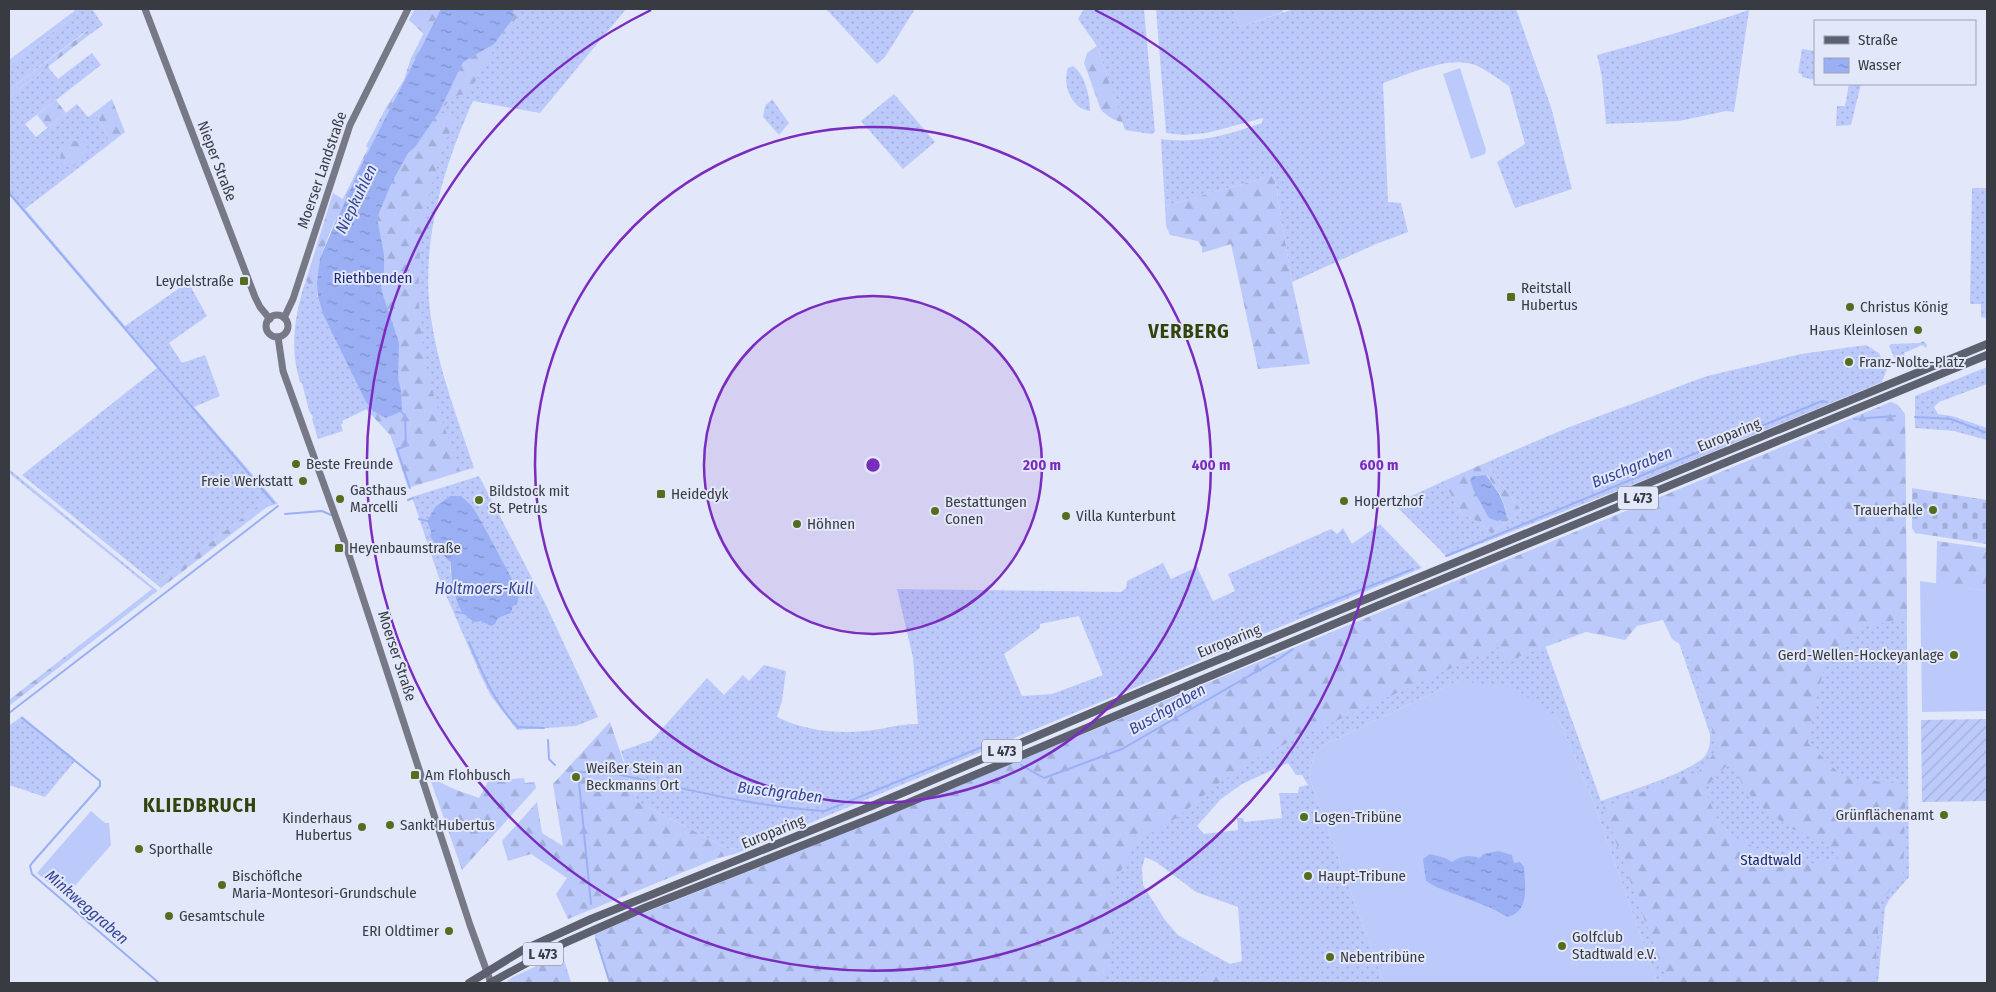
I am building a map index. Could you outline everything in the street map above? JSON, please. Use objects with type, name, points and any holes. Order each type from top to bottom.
[{"type":"main road","name":"Nieper Straße","points":[[145,9],[255,297],[260,307],[270,319]]},
{"type":"main road","name":"Moerser Landstraße","points":[[284,318],[293,299],[350,125],[408,9]]},
{"type":"main road","points":[[270,319],[277,316],[284,318]]},
{"type":"main road","name":"Moerser Straße","points":[[270,319],[267,322],[267,331],[273,336],[278,337],[286,333],[288,329],[287,321],[284,318]]},
{"type":"main road","name":"Moerser Straße","points":[[278,337],[278,349],[283,371],[345,543],[490,983]]},
{"type":"main road","name":"Europaring","points":[[486,972],[524,950],[591,918],[874,805],[1157,685],[1987,344]]},
{"type":"main road","name":"Europaring","points":[[490,983],[530,960],[594,929],[886,812],[1359,613],[1987,355]]},
{"type":"main road","name":"L 473","points":[[469,983],[486,972]]},
{"type":"green space","points":[[77,9],[92,9],[103,25],[89,35],[86,31],[9,90],[9,66],[78,13]]},
{"type":"green space","points":[[77,9],[78,13],[9,66],[9,60]]},
{"type":"green space","name":"Riethbenden","points":[[415,9],[626,9],[540,113],[473,101],[452,153],[437,207],[432,234],[428,290],[438,356],[474,468],[408,486],[385,419],[369,408],[342,421],[343,431],[318,439],[313,417],[309,411],[302,383],[300,382],[294,343],[296,317],[306,280],[318,298],[315,277],[343,199],[369,148],[367,145],[387,106],[405,79],[411,59],[424,32],[409,20]]},
{"type":"green space","points":[[415,9],[441,9],[333,225],[320,258],[317,298],[306,280],[333,193],[343,199],[368,148],[366,146],[387,106],[404,80],[411,58],[424,34],[409,20]]},
{"type":"green space","points":[[513,9],[523,9],[494,49],[468,94],[458,95],[440,109],[463,62],[494,44],[514,17]]},
{"type":"green space","points":[[826,9],[915,9],[885,57],[877,64]]},
{"type":"green space","points":[[1084,9],[1144,9],[1155,132],[1151,134],[1125,130],[1097,46],[1078,19]]},
{"type":"green space","points":[[1156,9],[1234,9],[1239,27],[1294,9],[1516,9],[1551,107],[1572,189],[1515,208],[1497,162],[1525,144],[1509,86],[1475,65],[1454,62],[1429,67],[1383,83],[1388,202],[1401,203],[1408,232],[1376,244],[1292,282],[1274,175],[1165,206],[1161,139],[1187,140],[1212,137],[1262,123],[1263,118],[1207,133],[1184,135],[1166,133]]},
{"type":"green space","points":[[1234,9],[1282,9],[1283,12],[1239,27]]},
{"type":"green space","points":[[1749,10],[1734,112],[1726,111],[1679,121],[1606,124],[1602,77],[1597,55]]},
{"type":"green space","points":[[87,31],[89,35],[9,97],[9,90]]},
{"type":"green space","points":[[1097,46],[1123,123],[1102,111],[1084,63],[1087,53]]},
{"type":"green space","points":[[1802,49],[1814,51],[1814,80],[1802,77],[1802,74],[1798,73]]},
{"type":"green space","points":[[92,53],[101,65],[25,124],[36,137],[77,104],[88,117],[95,112],[111,143],[25,209],[125,326],[188,282],[207,316],[169,343],[182,363],[205,355],[220,396],[194,407],[278,504],[274,505],[268,498],[156,584],[22,475],[157,368],[9,195],[9,97],[48,67],[58,79]]},
{"type":"green space","points":[[1073,66],[1084,80],[1090,111],[1083,109],[1073,101],[1067,88],[1066,74],[1068,68]]},
{"type":"green space","points":[[1460,68],[1486,150],[1485,154],[1471,159],[1443,74]]},
{"type":"green space","points":[[1849,85],[1861,85],[1851,125],[1836,126],[1837,106],[1845,106]]},
{"type":"green space","points":[[894,94],[935,142],[903,169],[861,121]]},
{"type":"green space","points":[[112,99],[125,132],[111,143],[95,112]]},
{"type":"green space","points":[[772,99],[789,123],[779,135],[763,117],[765,106]]},
{"type":"green space","points":[[56,100],[66,113],[47,128],[37,115]]},
{"type":"green space","points":[[439,112],[456,118],[443,149],[425,213],[419,279],[419,312],[429,378],[460,472],[408,488],[391,436],[366,409],[370,407],[373,411],[401,391],[400,348],[381,288],[382,250],[377,216],[395,175]]},
{"type":"green space","points":[[74,141],[83,142],[88,148],[87,155],[73,167],[67,167],[61,162],[61,155],[66,146]]},
{"type":"green space","points":[[1274,175],[1292,282],[1310,364],[1258,369],[1231,244],[1202,253],[1202,247],[1198,241],[1170,235],[1166,226],[1165,206]]},
{"type":"green space","points":[[1972,188],[1987,188],[1987,318],[1981,317],[1981,304],[1970,304]]},
{"type":"green space","points":[[1924,341],[1927,345],[1926,348],[1922,345],[1904,353],[1909,367],[1902,368],[1898,365],[1889,346],[1891,344],[1919,343]]},
{"type":"green space","points":[[1866,345],[1879,353],[1887,369],[1882,382],[1647,479],[1447,557],[1394,504],[1444,481],[1463,515],[1477,521],[1492,534],[1521,510],[1485,463],[1567,428],[1707,376],[1801,354]]},
{"type":"green space","points":[[1987,367],[1987,384],[1939,402],[1934,407],[1938,414],[1952,416],[1987,428],[1987,440],[1954,431],[1915,428],[1915,396]]},
{"type":"green space","name":"Stadtwald","points":[[1891,402],[1898,405],[1900,414],[1905,414],[1909,877],[1889,900],[1885,908],[1878,983],[1657,983],[1594,803],[1558,717],[1458,681],[1326,744],[1314,755],[1309,777],[1384,983],[609,983],[594,933],[775,861]],"holes":[[[1669,614],[1710,734],[1708,751],[1705,756],[1686,769],[1656,782],[1601,801],[1545,645],[1590,626]],[[1288,763],[1296,775],[1302,775],[1308,785],[1299,787],[1298,793],[1279,793],[1282,818],[1244,822],[1243,818],[1237,818],[1238,830],[1204,834],[1197,826],[1221,799],[1242,784]],[[1145,857],[1156,862],[1196,892],[1238,907],[1242,961],[1230,964],[1178,935],[1165,920],[1143,885],[1142,868]]]},
{"type":"green space","name":"Stadtwald","points":[[1891,402],[1898,405],[1905,414],[1907,617],[1862,628],[1828,656],[1817,694],[1808,743],[1844,778],[1906,784],[1903,873],[1881,902],[1874,983],[1668,983],[1603,807],[1699,771],[1717,750],[1706,704],[1687,649],[1672,639],[1663,620],[1637,626],[1625,640],[1586,632],[1507,661],[1498,647],[1267,752],[1216,785],[1178,817],[1139,840],[1109,890],[1112,925],[1111,973],[1090,983],[610,983],[594,933],[775,861]],"holes":[[[1729,763],[1755,802],[1790,828],[1829,844],[1838,859],[1793,867],[1723,831],[1704,789]]]},
{"type":"green space","points":[[1485,463],[1521,510],[1492,534],[1477,521],[1463,515],[1444,481]],"holes":[[[1487,475],[1501,496],[1506,510],[1473,476]]]},
{"type":"green space","points":[[9,469],[158,591],[156,592],[152,589],[9,473]]},
{"type":"green space","points":[[479,476],[546,605],[598,717],[576,726],[517,730],[491,696],[481,676],[440,581],[412,497]],"holes":[[[450,496],[461,496],[472,506],[480,519],[510,575],[519,597],[517,605],[513,606],[511,613],[498,618],[495,624],[481,620],[454,585],[450,571],[451,563],[430,537],[431,531],[427,521],[435,507]]]},
{"type":"green space","points":[[1912,488],[1987,500],[1987,544],[1915,533],[1912,528]]},
{"type":"green space","points":[[268,498],[274,505],[267,507],[161,588],[156,584]]},
{"type":"green space","points":[[1380,524],[1422,568],[755,846],[728,849],[637,801],[621,751],[652,740],[707,678],[724,695],[743,675],[749,681],[764,665],[786,671],[782,701],[777,717],[808,728],[853,732],[918,724],[913,658],[897,589],[1121,592],[1126,588],[1127,581],[1163,563],[1171,579],[1197,567],[1213,601],[1235,591],[1228,574],[1331,529],[1337,534],[1343,528],[1352,544]],"holes":[[[1079,616],[1103,675],[1052,694],[1022,696],[1004,654],[1040,628],[1040,624]]]},
{"type":"green space","points":[[1937,541],[1987,548],[1987,591],[1936,584]]},
{"type":"green space","name":"Gerd-Wellen-Hockeyanlage","points":[[1920,581],[1987,591],[1987,711],[1922,712]]},
{"type":"green space","points":[[152,589],[156,592],[9,706],[9,700]]},
{"type":"green space","points":[[1458,681],[1511,687],[1558,717],[1594,803],[1657,983],[1384,983],[1309,777],[1314,755],[1326,744]]},
{"type":"green space","points":[[22,716],[76,760],[45,797],[9,785],[9,726]]},
{"type":"green space","points":[[1987,719],[1987,801],[1922,802],[1921,720]]},
{"type":"green space","points":[[610,722],[637,801],[728,849],[755,846],[718,858],[568,919],[556,894],[567,878],[531,854],[508,861],[502,841],[537,802],[542,833],[563,846],[553,784]]},
{"type":"green space","points":[[427,770],[444,784],[479,798],[488,781],[524,778],[525,783],[535,782],[536,788],[462,870]]},
{"type":"green space","points":[[91,811],[105,823],[109,823],[111,845],[65,897],[37,873]]},
{"type":"green space","points":[[562,954],[571,982],[505,983],[513,977]]},
{"type":"green space","points":[[1205,970],[1233,979],[1233,983],[1198,983]]},
{"type":"water","points":[[441,9],[513,9],[514,17],[494,44],[463,62],[439,112],[415,147],[408,153],[391,184],[377,218],[384,254],[382,292],[399,343],[398,378],[402,411],[386,418],[373,411],[366,402],[323,314],[317,283],[320,258],[359,170]]},
{"type":"water","points":[[1486,475],[1497,490],[1506,512],[1506,518],[1497,521],[1489,518],[1473,489],[1470,480],[1473,476]]},
{"type":"water","name":"Holtmoers-Kull","points":[[450,496],[461,496],[472,506],[510,575],[519,597],[517,605],[513,606],[511,613],[498,618],[495,624],[491,626],[481,621],[474,622],[461,610],[454,589],[451,563],[432,545],[435,543],[430,537],[431,531],[427,521],[435,507]]},
{"type":"water","points":[[1498,851],[1512,855],[1514,863],[1520,862],[1524,867],[1525,897],[1523,904],[1515,914],[1508,917],[1489,907],[1436,887],[1426,881],[1423,859],[1430,854],[1452,862],[1462,857],[1472,856],[1479,858],[1484,854]]},
{"type":"waterway","points":[[9,193],[274,503]]},
{"type":"waterway","name":"Buschgraben","points":[[1446,556],[1822,401],[1827,402]]},
{"type":"waterway","name":"Niepkuhlen","points":[[401,411],[405,416],[406,446],[397,449],[410,488]]},
{"type":"waterway","name":"Buschgraben","points":[[1854,419],[1895,416]]},
{"type":"waterway","name":"Buschgraben","points":[[1915,417],[1951,419],[1987,433]]},
{"type":"waterway","name":"Niepkuhlen","points":[[408,500],[413,498]]},
{"type":"waterway","points":[[9,713],[278,506]]},
{"type":"waterway","points":[[285,514],[322,511],[331,515]]},
{"type":"waterway","name":"Niepkuhlen","points":[[419,519],[427,521]]},
{"type":"waterway","name":"Buschgraben","points":[[1300,614],[1413,569]]},
{"type":"waterway","name":"Niepkuhlen","points":[[456,612],[463,613]]},
{"type":"waterway","name":"Niepkuhlen","points":[[469,642],[489,687],[510,718],[518,727],[544,728]]},
{"type":"waterway","name":"Buschgraben","points":[[1021,765],[1044,778],[1122,749],[1293,649]]},
{"type":"waterway","name":"Minkweggraben","points":[[22,718],[100,781],[100,786],[32,863],[30,866],[32,874],[159,983]]},
{"type":"waterway","name":"Niepkuhlen","points":[[548,740],[549,759],[555,765]]},
{"type":"waterway","name":"Buschgraben","points":[[620,775],[747,802],[825,811],[987,745]]},
{"type":"waterway","name":"Buschgraben","points":[[567,771],[610,774]]},
{"type":"waterway","name":"Buschgraben","points":[[578,772],[591,904]]},
{"type":"waterway","name":"Buschgraben","points":[[596,939],[610,983]]},
{"type":"place","name":"Leydelstraße","points":[[244,281]]},
{"type":"place","name":"Reitstall Hubertus","points":[[1511,297]]},
{"type":"place","name":"Christus König","points":[[1850,307]]},
{"type":"place","name":"Haus Kleinlosen","points":[[1918,330]]},
{"type":"place","name":"Franz-Nolte-Platz","points":[[1849,362]]},
{"type":"place","name":"Beste Freunde","points":[[296,464]]},
{"type":"place","name":"Freie Werkstatt","points":[[303,481]]},
{"type":"place","name":"Heidedyk","points":[[661,494]]},
{"type":"place","name":"Gasthaus Marcelli","points":[[340,499]]},
{"type":"place","name":"Bildstock mit St. Petrus","points":[[479,500]]},
{"type":"place","name":"Hopertzhof","points":[[1344,501]]},
{"type":"place","name":"Trauerhalle","points":[[1933,510]]},
{"type":"place","name":"Bestattungen Conen","points":[[935,511]]},
{"type":"place","name":"Villa Kunterbunt","points":[[1066,516]]},
{"type":"place","name":"Höhnen","points":[[797,524]]},
{"type":"place","name":"Heyenbaumstraße","points":[[339,548]]},
{"type":"place","name":"Gerd-Wellen-Hockeyanlage","points":[[1954,655]]},
{"type":"place","name":"Am Flohbusch","points":[[415,775]]},
{"type":"place","name":"Weißer Stein an Beckmanns Ort","points":[[576,777]]},
{"type":"place","name":"Grünflächenamt","points":[[1944,815]]},
{"type":"place","name":"Logen-Tribüne","points":[[1304,817]]},
{"type":"place","name":"Sankt Hubertus","points":[[390,825]]},
{"type":"place","name":"Kinderhaus Hubertus","points":[[362,827]]},
{"type":"place","name":"Sporthalle","points":[[139,849]]},
{"type":"place","name":"Haupt-Tribune","points":[[1308,876]]},
{"type":"place","name":"Bischöflche Maria-Montesori-Grundschule","points":[[222,885]]},
{"type":"place","name":"Gesamtschule","points":[[169,916]]},
{"type":"place","name":"ERI Oldtimer","points":[[449,931]]},
{"type":"place","name":"Golfclub Stadtwald e.V.","points":[[1562,946]]},
{"type":"place","name":"Nebentribüne","points":[[1330,957]]},
{"type":"district","name":"VERBERG","points":[[1189,331]]},
{"type":"district","name":"KLIEDBRUCH","points":[[200,805]]}]
